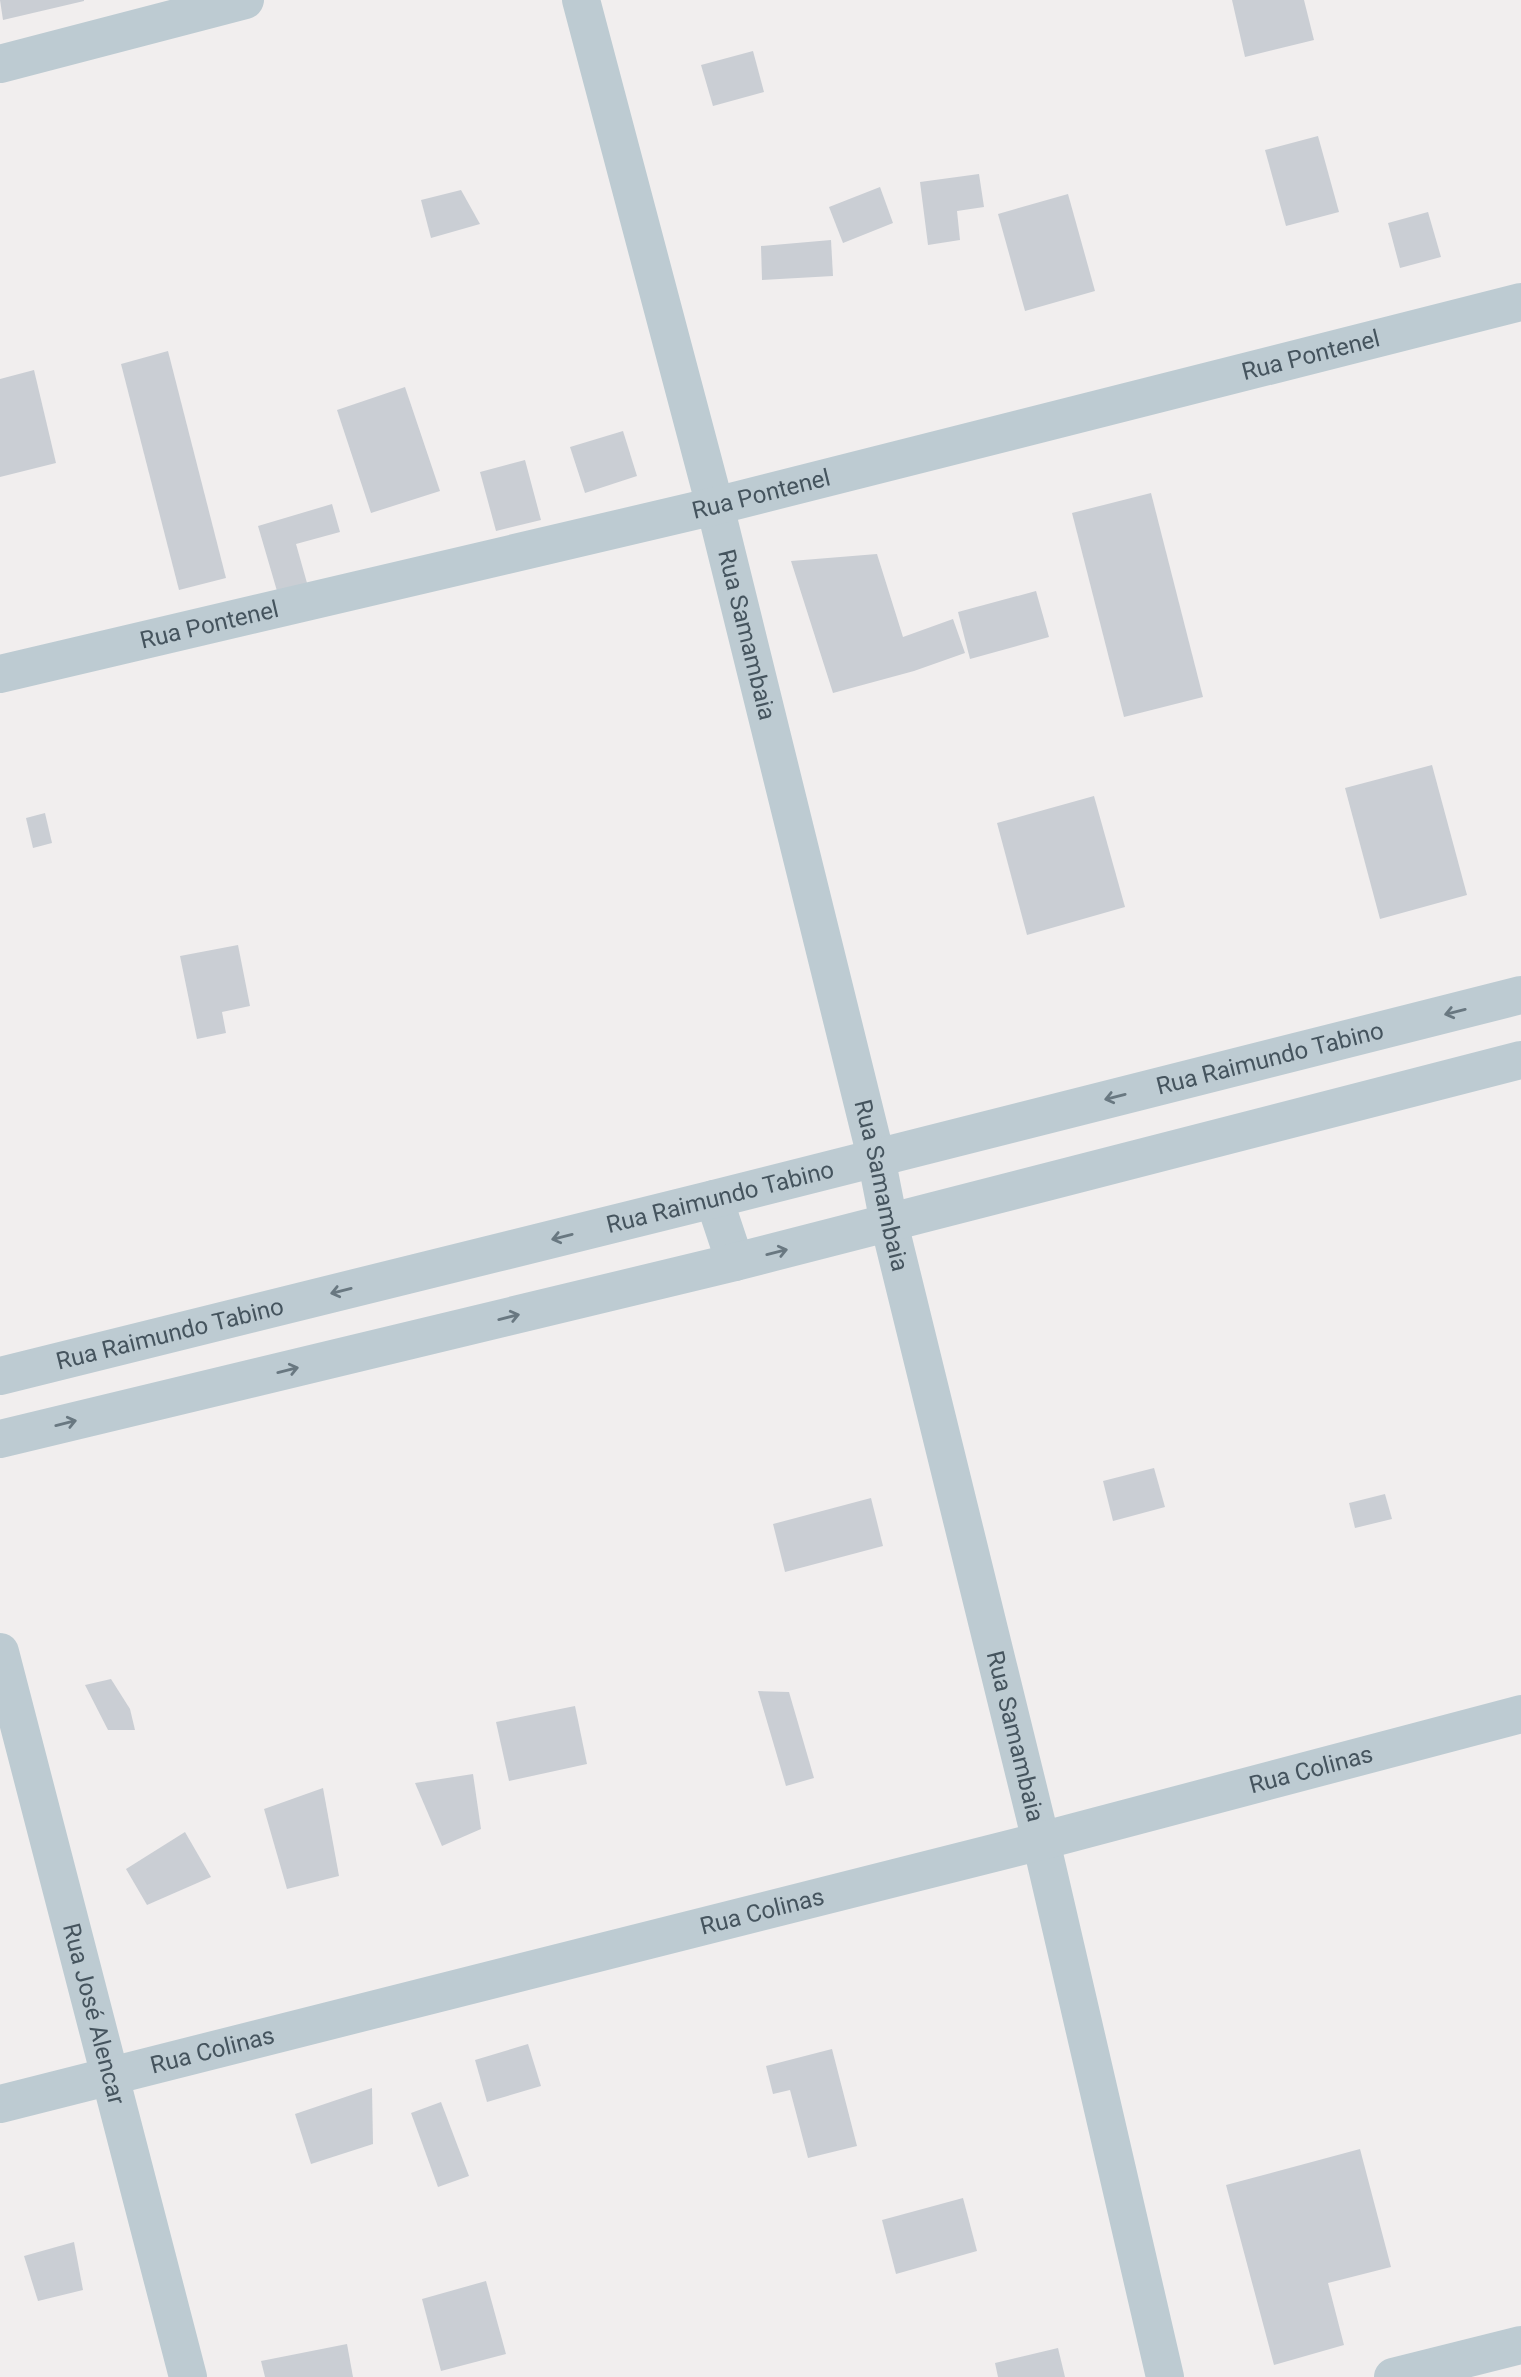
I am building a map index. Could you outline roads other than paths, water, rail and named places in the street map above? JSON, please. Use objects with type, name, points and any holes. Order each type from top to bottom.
[{"type":"street","points":[[0,64],[246,0]]},
{"type":"street","name":"Rua Samambaia","points":[[582,0],[715,506],[877,1157],[889,1223],[1041,1842],[1165,2377]]},
{"type":"street","name":"Rua Pontenel","points":[[0,674],[715,506],[1521,303]]},
{"type":"street","name":"Rua Raimundo Tabino","points":[[0,1376],[1521,995]]},
{"type":"street","points":[[0,1439],[735,1262],[1521,1060]]},
{"type":"street","points":[[715,1199],[735,1262]]},
{"type":"street","name":"Rua José Alencar","points":[[0,1651],[188,2377]]},
{"type":"street","name":"Rua Colinas","points":[[0,2104],[1041,1842],[1521,1714]]},
{"type":"street","points":[[1393,2377],[1521,2345]]}]
